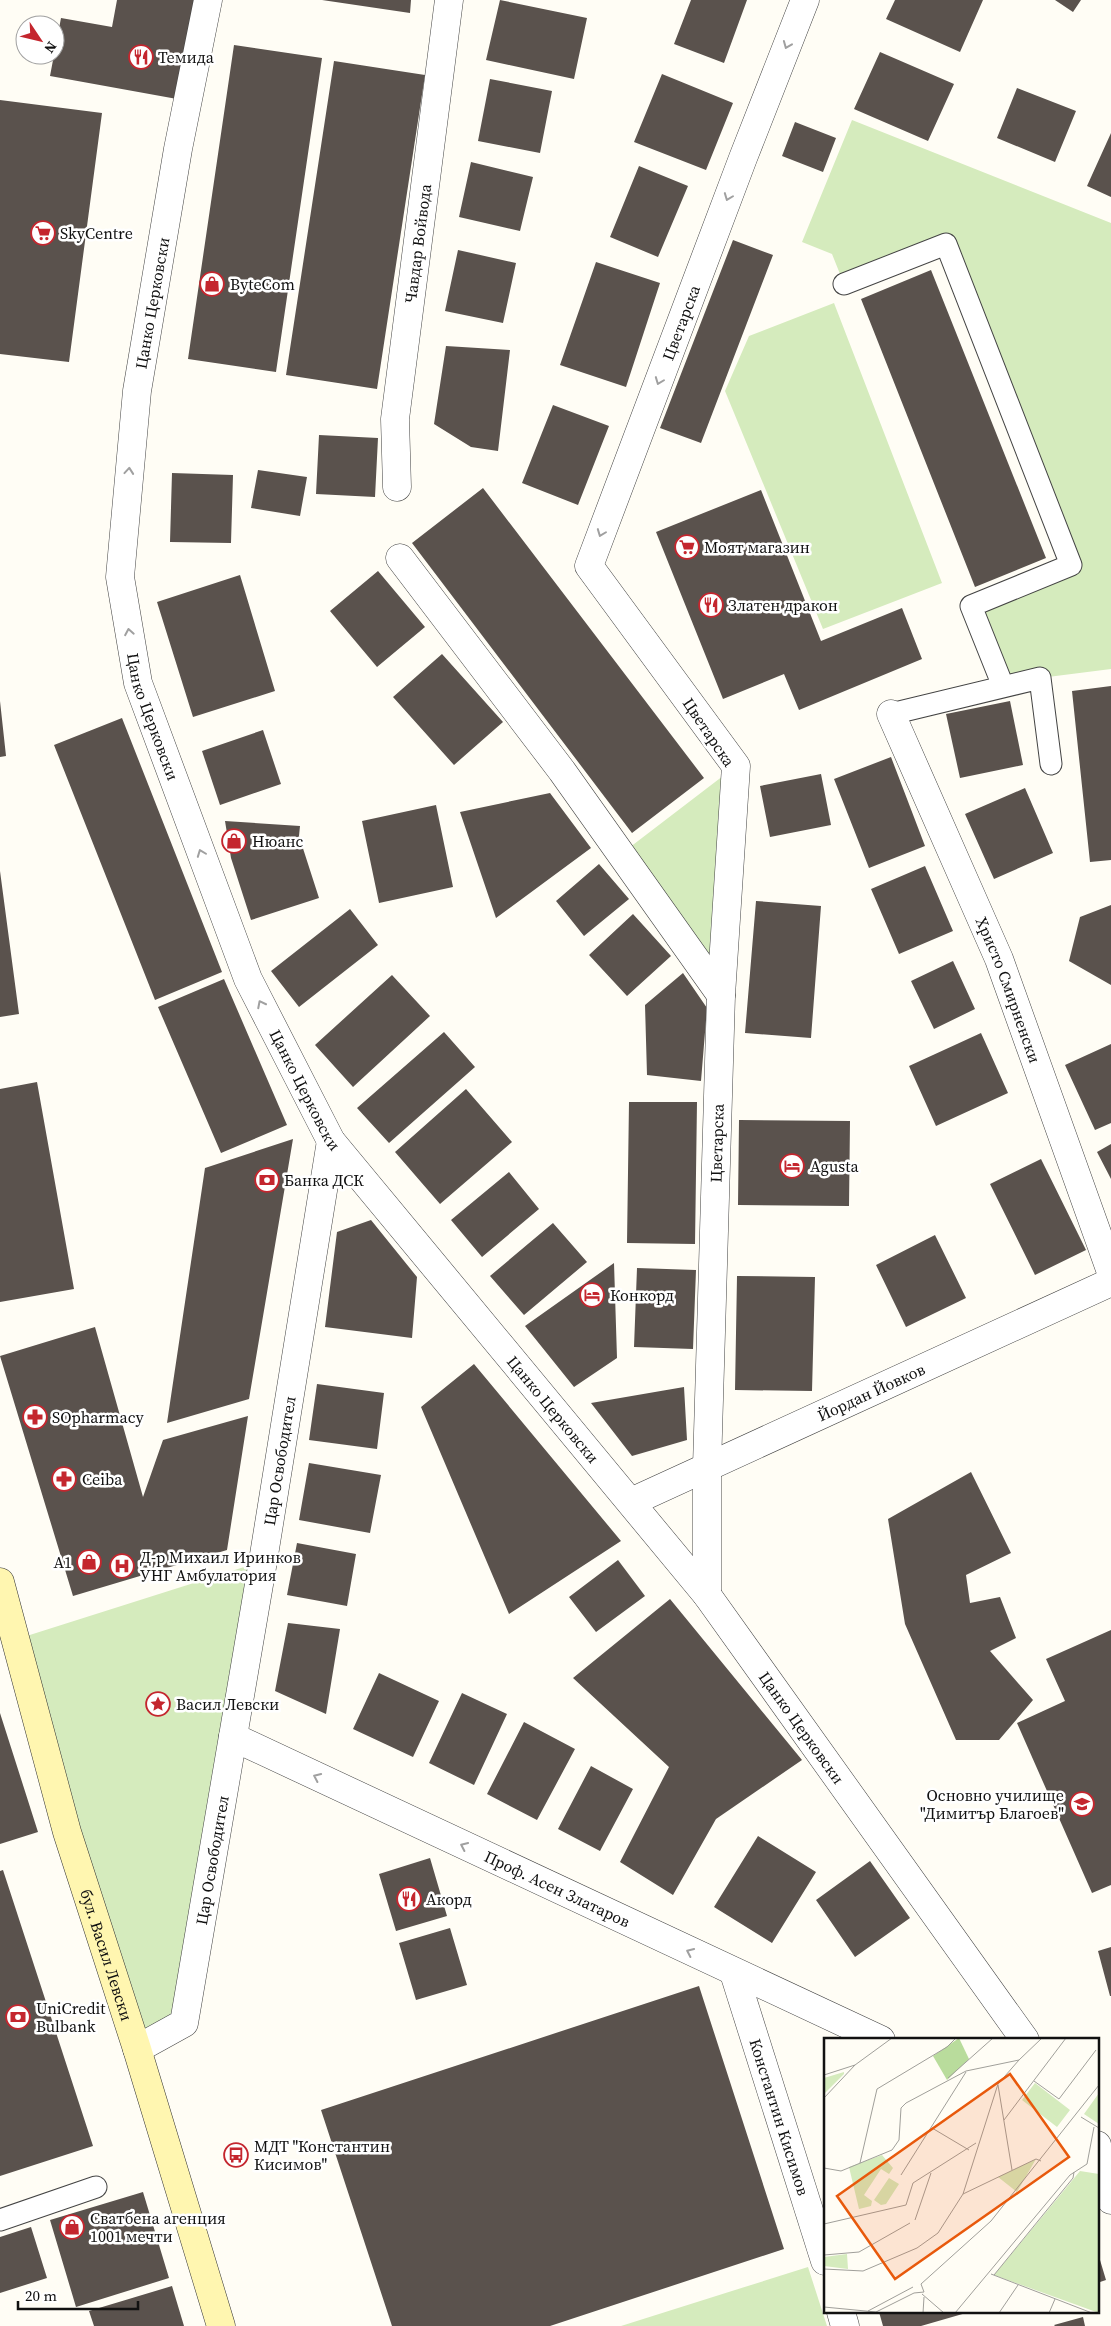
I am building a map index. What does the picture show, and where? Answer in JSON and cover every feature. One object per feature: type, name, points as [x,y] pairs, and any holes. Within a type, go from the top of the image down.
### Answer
[{"type":"main road","name":"бул. Васил Левски","points":[[0,1582],[67,1832],[137,2049],[221,2326]]},
{"type":"street","name":"Цанко Церковски","points":[[208,0],[178,149],[137,391],[120,577],[138,683],[248,978],[331,1141],[707,1594],[1024,2038]]},
{"type":"street","name":"Чавдар Войвода","points":[[397,487],[395,419],[449,0]]},
{"type":"street","name":"Цветарска","points":[[707,1594],[707,1468],[721,995],[736,766],[589,566],[743,158],[806,0]]},
{"type":"street","points":[[400,558],[562,771],[721,995]]},
{"type":"street","name":"Христо Смирненски","points":[[891,714],[999,959],[1111,1272]]},
{"type":"street","name":"Цар Освободител","points":[[137,2049],[184,2023],[267,1542],[331,1141]]},
{"type":"street","name":"Йордан Йовков","points":[[631,1502],[1111,1282]]},
{"type":"street","name":"Проф. Асен Златаров","points":[[232,1738],[877,2038]]},
{"type":"street","name":"Константин Кисимов","points":[[734,1973],[824,2258]]},
{"type":"street","points":[[1098,2145],[1111,2200]]},
{"type":"street","points":[[842,2314],[846,2326]]},
{"type":"lane","points":[[844,284],[946,244],[1071,565],[971,606],[1003,686]]},
{"type":"lane","points":[[891,714],[1040,678],[1051,764]]},
{"type":"lane","points":[[0,2220],[96,2187]]},
{"type":"green space","points":[[852,120],[1111,223],[1111,669],[1040,678],[1003,686],[971,606],[1070,565],[946,244],[844,284],[832,254],[802,242]]},
{"type":"green space","points":[[834,303],[942,583],[823,629],[725,391],[749,336]]},
{"type":"green space","points":[[736,766],[721,995],[621,854]]},
{"type":"green space","points":[[263,1561],[184,2023],[137,2049],[14,1640]]},
{"type":"green space","points":[[808,2267],[827,2326],[621,2326]]},
{"type":"building","points":[[117,0],[195,0],[177,99],[50,76],[52,65],[65,65],[65,19],[112,27]]},
{"type":"building","points":[[322,0],[411,0],[410,13]]},
{"type":"building","points":[[500,0],[587,18],[574,79],[486,60]]},
{"type":"building","points":[[691,0],[747,0],[724,63],[674,44]]},
{"type":"building","points":[[895,0],[983,0],[960,52],[886,19]]},
{"type":"building","points":[[1055,0],[1081,0],[1073,12]]},
{"type":"building","points":[[234,45],[322,58],[276,372],[188,359]]},
{"type":"building","points":[[880,52],[954,84],[928,141],[854,109]]},
{"type":"building","points":[[334,61],[425,75],[377,389],[286,375]]},
{"type":"building","points":[[662,74],[733,103],[706,170],[634,142]]},
{"type":"building","points":[[490,79],[552,91],[540,153],[478,141]]},
{"type":"building","points":[[1017,88],[1076,111],[1055,162],[997,138]]},
{"type":"building","name":"SkyCentre","points":[[0,100],[102,113],[69,362],[0,354]]},
{"type":"building","points":[[795,122],[836,138],[823,172],[782,156]]},
{"type":"building","points":[[1111,133],[1111,197],[1087,186]]},
{"type":"building","points":[[471,162],[533,177],[520,231],[459,217]]},
{"type":"building","points":[[639,166],[688,186],[658,257],[610,237]]},
{"type":"building","points":[[733,240],[773,255],[701,443],[660,428]]},
{"type":"building","points":[[458,250],[516,263],[503,323],[445,311]]},
{"type":"building","points":[[596,262],[660,283],[626,387],[560,365]]},
{"type":"building","points":[[931,270],[1046,558],[975,587],[861,299]]},
{"type":"building","points":[[446,346],[510,350],[498,451],[471,447],[434,424]]},
{"type":"building","points":[[553,405],[609,426],[578,505],[522,483]]},
{"type":"building","points":[[319,435],[378,438],[375,497],[316,494]]},
{"type":"building","points":[[258,470],[307,477],[300,516],[251,508]]},
{"type":"building","points":[[172,473],[233,475],[231,543],[170,542]]},
{"type":"building","points":[[483,488],[704,778],[632,833],[412,543]]},
{"type":"building","points":[[761,490],[821,641],[902,608],[922,659],[799,710],[784,674],[723,699],[656,532]]},
{"type":"building","points":[[378,571],[425,627],[377,667],[330,611]]},
{"type":"building","points":[[240,575],[275,691],[193,717],[157,602]]},
{"type":"building","points":[[442,654],[503,722],[454,765],[393,697]]},
{"type":"building","points":[[1111,686],[1111,860],[1090,862],[1072,691]]},
{"type":"building","points":[[0,701],[6,756],[0,757]]},
{"type":"building","points":[[1010,701],[1023,765],[960,778],[946,714]]},
{"type":"building","points":[[122,718],[222,972],[155,1000],[54,745]]},
{"type":"building","points":[[263,730],[281,784],[220,805],[202,751]]},
{"type":"building","points":[[891,757],[925,846],[869,868],[834,779]]},
{"type":"building","points":[[821,774],[831,825],[770,837],[760,786]]},
{"type":"building","points":[[1025,788],[1053,853],[994,879],[965,814]]},
{"type":"building","points":[[550,793],[591,848],[496,918],[460,812]]},
{"type":"building","points":[[436,805],[453,887],[379,903],[362,821]]},
{"type":"building","points":[[225,821],[300,826],[299,836],[319,898],[251,920],[231,858]]},
{"type":"building","points":[[599,864],[629,899],[584,936],[556,901]]},
{"type":"building","points":[[925,866],[953,931],[899,954],[871,889]]},
{"type":"building","points":[[0,871],[19,1014],[0,1017]]},
{"type":"building","points":[[756,901],[821,906],[811,1038],[745,1033]]},
{"type":"building","points":[[1111,905],[1111,985],[1069,961],[1080,917]]},
{"type":"building","points":[[350,909],[378,945],[299,1007],[271,971]]},
{"type":"building","points":[[633,914],[671,956],[627,996],[589,955]]},
{"type":"building","points":[[953,961],[975,1009],[934,1029],[911,981]]},
{"type":"building","points":[[683,973],[707,1008],[701,1081],[647,1075],[645,1005]]},
{"type":"building","points":[[392,975],[430,1016],[353,1087],[315,1045]]},
{"type":"building","points":[[224,979],[287,1125],[221,1153],[158,1007]]},
{"type":"building","points":[[444,1032],[475,1067],[389,1143],[357,1108]]},
{"type":"building","points":[[981,1033],[1008,1093],[936,1126],[909,1066]]},
{"type":"building","points":[[1111,1044],[1111,1123],[1095,1130],[1065,1065]]},
{"type":"building","points":[[37,1082],[74,1289],[0,1302],[0,1089]]},
{"type":"building","points":[[466,1089],[512,1142],[440,1204],[395,1152]]},
{"type":"building","points":[[629,1102],[697,1102],[695,1244],[627,1243]]},
{"type":"building","points":[[739,1120],[850,1121],[849,1206],[738,1205]]},
{"type":"building","points":[[293,1139],[249,1399],[167,1423],[205,1168]]},
{"type":"building","points":[[1111,1144],[1111,1179],[1097,1152]]},
{"type":"building","points":[[1041,1159],[1086,1250],[1035,1275],[990,1184]]},
{"type":"building","points":[[509,1172],[539,1209],[482,1257],[451,1220]]},
{"type":"building","points":[[371,1220],[417,1277],[412,1338],[325,1327],[337,1232]]},
{"type":"building","points":[[553,1223],[587,1262],[524,1315],[490,1276]]},
{"type":"building","points":[[935,1235],[966,1298],[906,1327],[876,1265]]},
{"type":"building","name":"Конкорд","points":[[614,1263],[617,1358],[574,1387],[525,1326]]},
{"type":"building","points":[[637,1268],[696,1270],[693,1349],[634,1347]]},
{"type":"building","points":[[737,1276],[815,1277],[812,1391],[735,1390]]},
{"type":"building","points":[[95,1327],[143,1497],[163,1440],[248,1416],[227,1550],[73,1596],[0,1356]]},
{"type":"building","points":[[474,1364],[621,1541],[509,1614],[421,1407]]},
{"type":"building","points":[[317,1384],[384,1393],[377,1449],[309,1440]]},
{"type":"building","points":[[684,1387],[687,1440],[632,1456],[591,1403]]},
{"type":"building","points":[[309,1463],[381,1475],[370,1533],[299,1520]]},
{"type":"building","points":[[971,1472],[1011,1553],[966,1575],[970,1603],[1000,1597],[1016,1638],[990,1651],[1033,1700],[999,1740],[956,1740],[905,1624],[888,1519]]},
{"type":"building","points":[[297,1543],[356,1554],[347,1606],[287,1595]]},
{"type":"building","points":[[618,1560],[645,1596],[596,1632],[569,1597]]},
{"type":"building","points":[[670,1599],[802,1760],[716,1819],[673,1895],[620,1862],[669,1767],[573,1678]]},
{"type":"building","points":[[288,1623],[340,1629],[326,1714],[275,1691]]},
{"type":"building","name":"Основно училище \"Димитър Благоев\"","points":[[1111,1630],[1111,1885],[1092,1893],[1017,1723],[1065,1701],[1046,1659]]},
{"type":"building","points":[[379,1673],[439,1701],[413,1757],[353,1729]]},
{"type":"building","points":[[462,1693],[507,1714],[474,1785],[429,1763]]},
{"type":"building","points":[[0,1713],[38,1832],[0,1844]]},
{"type":"building","points":[[524,1722],[575,1749],[537,1820],[487,1794]]},
{"type":"building","points":[[591,1766],[633,1789],[600,1851],[558,1829]]},
{"type":"building","points":[[758,1836],[816,1872],[772,1943],[714,1907]]},
{"type":"building","points":[[430,1858],[447,1916],[396,1931],[379,1874]]},
{"type":"building","points":[[870,1861],[910,1918],[855,1957],[816,1900]]},
{"type":"building","points":[[3,1870],[93,2146],[0,2176],[0,1871]]},
{"type":"building","points":[[450,1928],[467,1985],[416,2000],[399,1943]]},
{"type":"building","points":[[1111,1947],[1111,1996],[1110,1996],[1098,1951]]},
{"type":"building","points":[[699,1986],[784,2249],[550,2326],[392,2326],[321,2110]]},
{"type":"building","points":[[143,2192],[169,2278],[76,2307],[50,2220]]},
{"type":"building","points":[[31,2227],[47,2278],[0,2293],[0,2237]]},
{"type":"building","points":[[1098,2253],[1106,2280],[1098,2283]]},
{"type":"building","points":[[172,2286],[184,2326],[94,2326],[89,2311]]},
{"type":"building","points":[[880,2314],[963,2314],[921,2326],[883,2326]]},
{"type":"building","points":[[1083,2317],[1085,2326],[1054,2325]]},
{"type":"place","name":"Темида","points":[[141,57]]},
{"type":"place","name":"SkyCentre","points":[[43,233]]},
{"type":"place","name":"ByteCom","points":[[212,284]]},
{"type":"place","name":"Моят магазин","points":[[687,547]]},
{"type":"place","name":"Златен дракон","points":[[711,605]]},
{"type":"place","name":"Нюанс","points":[[234,841]]},
{"type":"place","name":"Agusta","points":[[792,1166]]},
{"type":"place","name":"Банка ДСК","points":[[267,1180]]},
{"type":"place","name":"Конкорд","points":[[592,1295]]},
{"type":"place","name":"SOpharmacy","points":[[35,1417]]},
{"type":"place","name":"Ceiba","points":[[64,1479]]},
{"type":"place","name":"A1","points":[[89,1562]]},
{"type":"place","name":"Д-р Михаил Иринков УНГ Амбулатория","points":[[122,1566]]},
{"type":"place","name":"Васил Левски","points":[[158,1704]]},
{"type":"place","name":"Основно училище \"Димитър Благоев\"","points":[[1082,1804]]},
{"type":"place","name":"Акорд","points":[[409,1899]]},
{"type":"place","name":"UniCredit Bulbank","points":[[18,2017]]},
{"type":"place","name":"МДТ \"Константин Кисимов\"","points":[[236,2155]]},
{"type":"place","name":"Сватбена агенция 1001 мечти","points":[[72,2227]]}]
